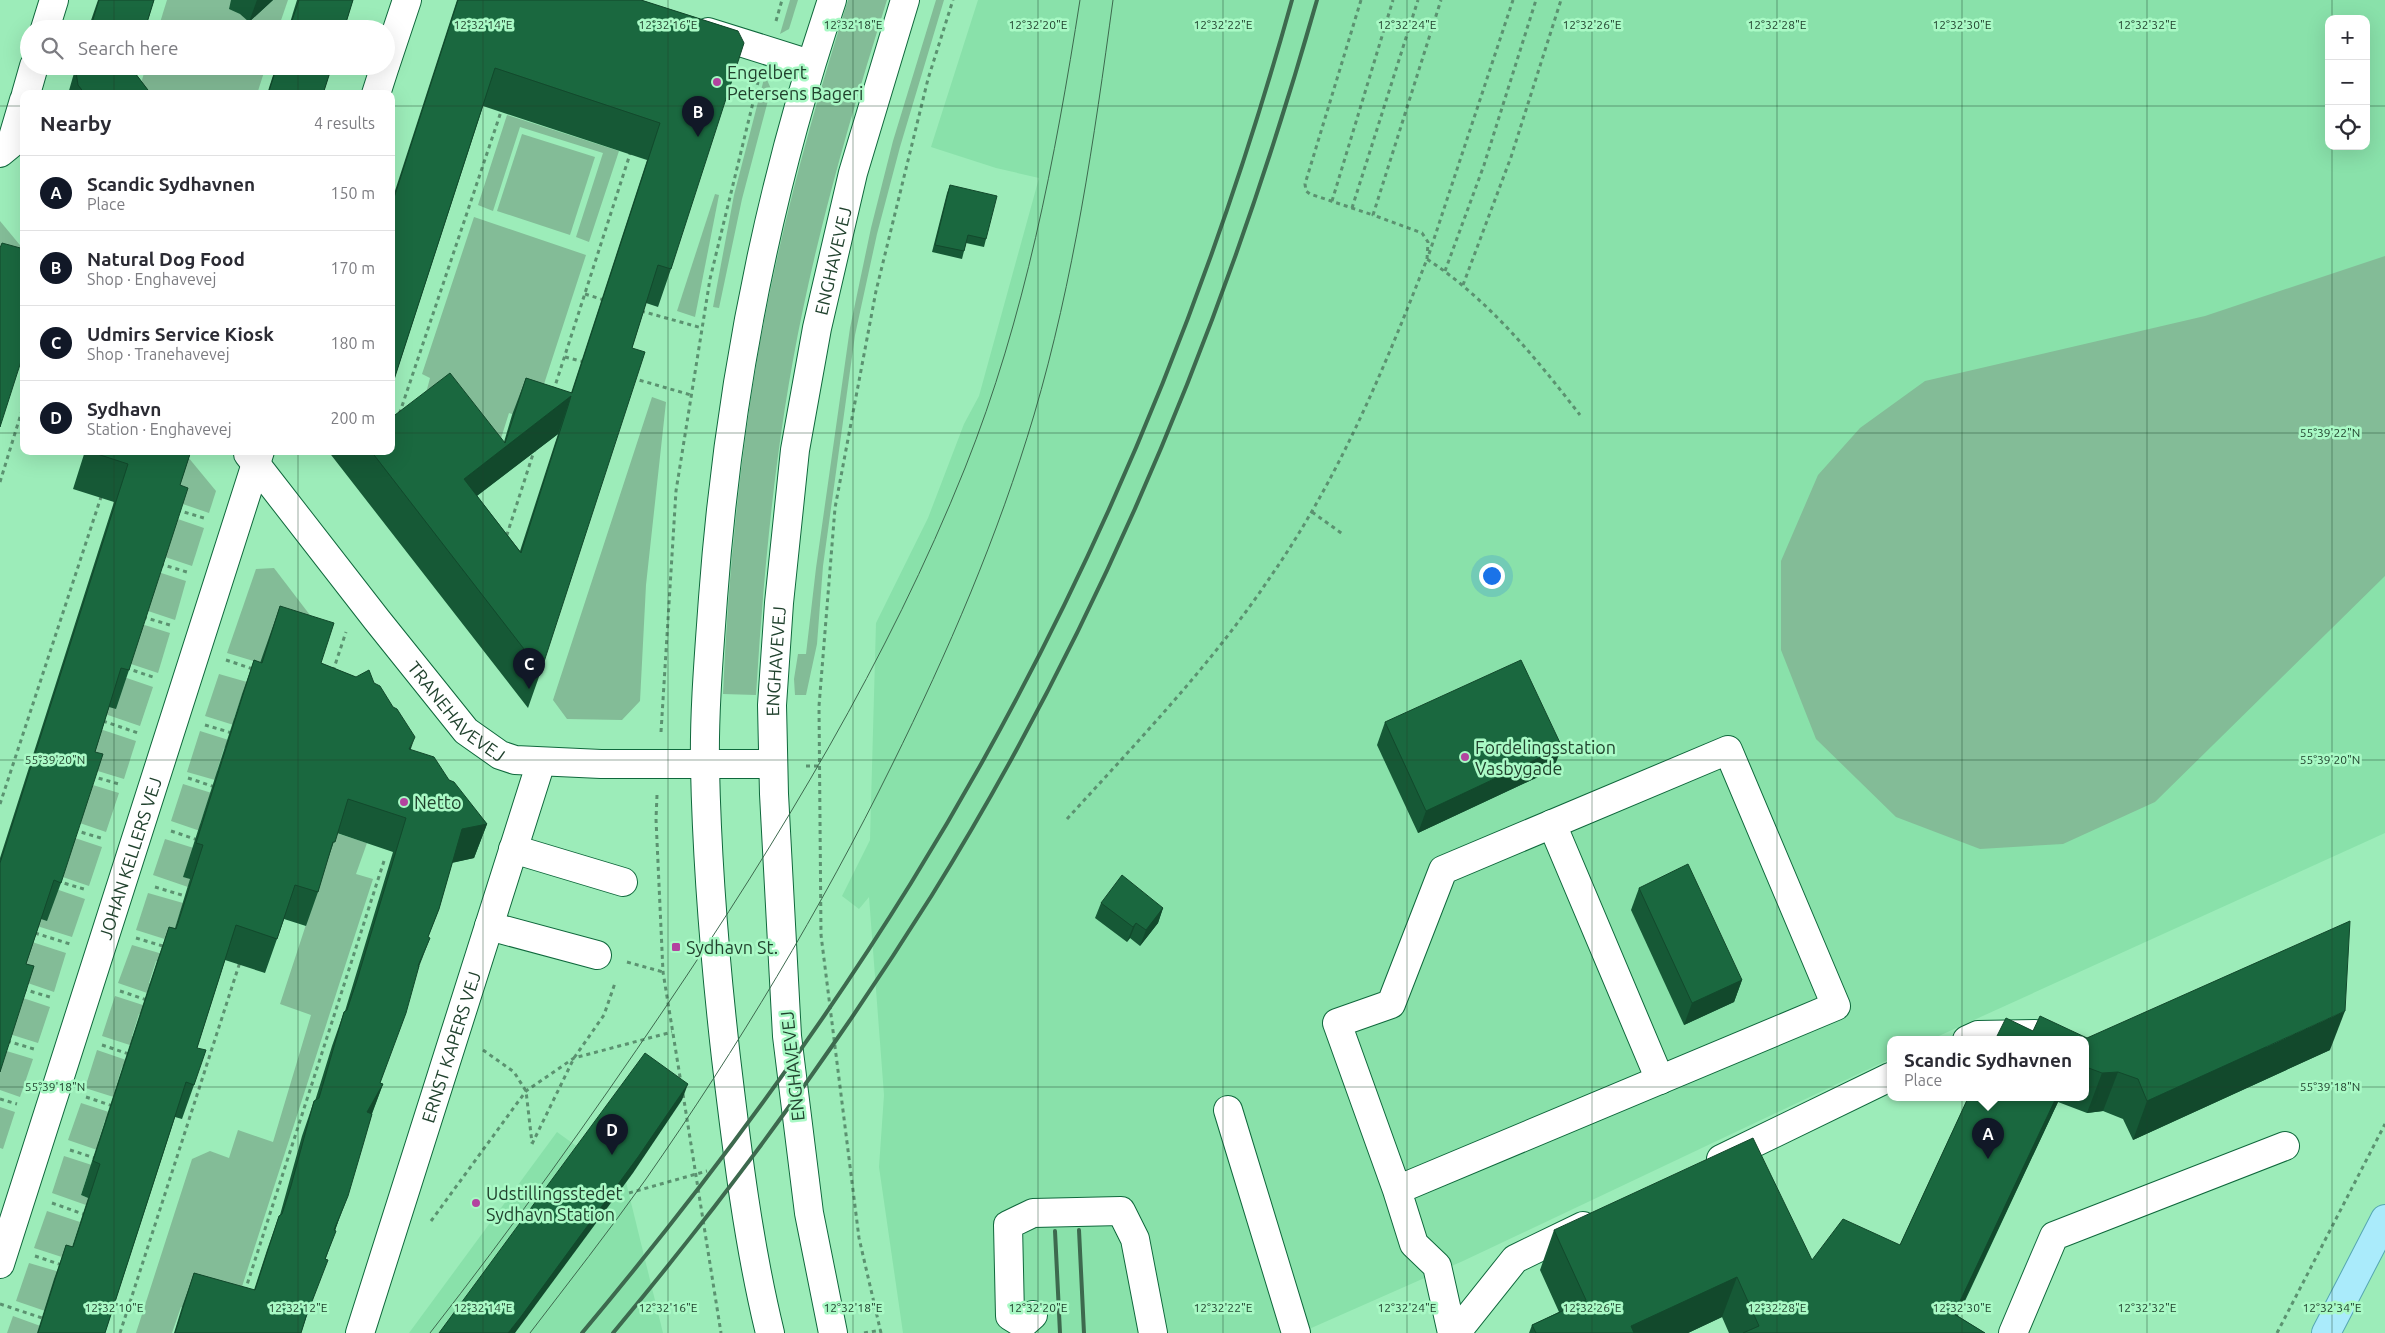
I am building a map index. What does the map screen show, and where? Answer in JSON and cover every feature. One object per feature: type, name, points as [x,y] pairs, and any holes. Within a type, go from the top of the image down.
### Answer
[{"type":"main road","points":[[2326,1333],[2385,1219]]},
{"type":"street","points":[[48,20],[54,0]]},
{"type":"street","points":[[395,37],[407,0]]},
{"type":"street","points":[[770,1333],[759,1289],[739,1162],[710,898],[705,764],[708,670],[718,536],[738,382],[768,224],[810,64],[832,0]]},
{"type":"street","name":"ENGHAVEVEJ","points":[[834,1333],[809,1213],[787,1036],[773,764],[772,705],[779,603],[795,450],[817,328],[853,173],[905,0]]},
{"type":"street","points":[[683,24],[810,64]]},
{"type":"street","points":[[27,90],[31,75]]},
{"type":"street","points":[[377,90],[383,75]]},
{"type":"street","points":[[9,147],[20,113]]},
{"type":"street","name":"TRANEHAVEVEJ","points":[[254,456],[358,595],[466,731],[500,755],[515,760],[601,764],[773,764]]},
{"type":"street","name":"JOHAN KELLERS VEJ","points":[[0,1264],[254,456]]},
{"type":"street","points":[[1397,1190],[1836,1006],[1728,750],[1443,870],[1391,1004],[1336,1023],[1397,1190],[1414,1244],[1437,1266],[1452,1333]]},
{"type":"street","name":"ERNST KAPERS VEJ","points":[[360,1333],[541,762]]},
{"type":"street","points":[[1552,824],[1660,1080]]},
{"type":"street","points":[[514,849],[623,882]]},
{"type":"street","points":[[489,926],[597,954]]},
{"type":"street","points":[[1976,1036],[2064,1033]]},
{"type":"street","points":[[1703,1168],[1887,1078]]},
{"type":"street","points":[[1228,1110],[1296,1333]]},
{"type":"street","points":[[2013,1333],[2054,1236],[2285,1146]]},
{"type":"street","points":[[1034,1315],[1023,1324],[1010,1316],[1008,1225],[1034,1213],[1121,1210],[1135,1239],[1153,1333]]},
{"type":"street","points":[[1456,1333],[1515,1259],[1604,1216]]},
{"type":"path","points":[[864,1333],[881,1332],[859,1238],[820,934],[819,706],[834,508],[876,291],[928,79],[953,0]]},
{"type":"path","points":[[1361,0],[1305,184],[1306,191],[1422,233],[1428,242],[1427,259]]},
{"type":"path","points":[[1332,201],[1393,0]]},
{"type":"path","points":[[1352,208],[1418,0]]},
{"type":"path","points":[[1374,215],[1441,0]]},
{"type":"path","points":[[1067,819],[1209,660],[1272,576],[1312,512],[1367,407],[1427,259],[1513,0]]},
{"type":"path","points":[[1445,271],[1484,165],[1536,0]]},
{"type":"path","points":[[1463,285],[1507,166],[1561,0]]},
{"type":"path","points":[[512,80],[641,120],[565,357],[502,550],[398,418],[512,80]]},
{"type":"path","points":[[1427,259],[1463,285],[1492,310],[1580,415]]},
{"type":"path","points":[[585,294],[613,302]]},
{"type":"path","points":[[632,308],[702,328]]},
{"type":"path","points":[[565,357],[594,366]]},
{"type":"path","points":[[631,377],[692,396]]},
{"type":"path","points":[[0,482],[20,417]]},
{"type":"path","points":[[0,804],[104,488]]},
{"type":"path","points":[[1312,512],[1344,535]]},
{"type":"path","points":[[330,680],[358,595]]},
{"type":"path","points":[[244,1292],[384,861]]},
{"type":"path","points":[[120,1333],[242,955]]},
{"type":"path","points":[[456,1032],[514,1072],[526,1091],[532,1144],[574,1058],[604,1015],[616,979]]},
{"type":"path","points":[[428,1226],[526,1091],[574,1058],[672,1032]]},
{"type":"path","points":[[2277,1333],[2385,1124]]},
{"type":"path","points":[[628,1193],[739,1162]]},
{"type":"path","points":[[0,1304],[49,1320]]},
{"type":"shaded area","points":[[167,0],[288,0],[281,20],[161,20]]},
{"type":"shaded area","points":[[790,0],[798,0],[789,29],[780,34]]},
{"type":"shaded area","points":[[848,0],[887,0],[831,192],[803,309],[785,405],[772,502],[756,695],[723,694],[735,521],[759,348],[767,304],[798,172]]},
{"type":"shaded area","points":[[936,0],[944,0],[900,147],[877,234],[855,335],[823,566],[817,644],[806,695],[795,695],[794,679],[798,654],[806,654],[816,568],[850,328],[871,228],[893,141]]},
{"type":"shaded area","points":[[978,0],[2385,0],[2385,833],[1939,1036],[1887,1036],[1887,1060],[1463,1261],[1300,1333],[903,1333],[879,1167],[884,1095],[869,897],[859,909],[842,896],[870,840],[876,623],[928,518],[964,424],[979,396],[1039,178],[996,168],[931,147]]},
{"type":"shaded area","points":[[143,75],[263,75],[258,90],[139,90]]},
{"type":"shaded area","points":[[765,75],[771,89],[742,199],[719,308],[713,307],[734,195]]},
{"type":"shaded area","points":[[507,115],[619,151],[589,242],[576,237],[603,153],[520,127],[493,211],[478,205]]},
{"type":"shaded area","points":[[522,134],[595,157],[570,235],[497,211]]},
{"type":"shaded area","points":[[715,194],[719,195],[695,317],[677,311]]},
{"type":"shaded area","points":[[474,217],[586,255],[532,421],[509,413],[490,473],[425,397],[430,378],[422,374]]},
{"type":"shaded area","points":[[0,221],[20,245],[20,256],[0,284]]},
{"type":"shaded area","points":[[2385,256],[2385,576],[2155,802],[2063,844],[1980,849],[1896,817],[1816,739],[1781,650],[1781,561],[1818,475],[1860,428],[1925,381],[2205,316]]},
{"type":"shaded area","points":[[652,397],[666,402],[646,585],[640,701],[622,720],[567,719],[553,700]]},
{"type":"shaded area","points":[[182,455],[186,455],[216,491],[209,513],[174,501]]},
{"type":"shaded area","points":[[169,516],[204,528],[192,566],[156,554]]},
{"type":"shaded area","points":[[274,568],[329,640],[321,657],[260,663],[227,653],[256,569]]},
{"type":"shaded area","points":[[152,570],[186,581],[175,620],[139,608]]},
{"type":"shaded area","points":[[135,622],[170,633],[158,673],[122,661]]},
{"type":"shaded area","points":[[219,674],[254,684],[242,695],[234,718],[240,727],[205,716]]},
{"type":"shaded area","points":[[118,675],[153,687],[140,726],[105,714],[108,706],[115,708]]},
{"type":"shaded area","points":[[100,729],[136,741],[124,779],[88,768]]},
{"type":"shaded area","points":[[200,731],[235,742],[224,748],[217,771],[222,782],[187,772]]},
{"type":"shaded area","points":[[83,782],[119,793],[106,832],[71,820]]},
{"type":"shaded area","points":[[183,784],[218,795],[208,801],[200,824],[206,833],[171,821]]},
{"type":"shaded area","points":[[336,833],[367,843],[356,874],[373,879],[230,1324],[181,1307],[172,1333],[136,1333],[192,1159],[210,1151],[229,1158],[238,1130],[273,1142],[311,1015],[280,1004]]},
{"type":"shaded area","points":[[66,835],[102,847],[89,886],[54,874]]},
{"type":"shaded area","points":[[165,839],[200,850],[184,877],[191,879],[188,887],[153,875]]},
{"type":"shaded area","points":[[50,887],[85,899],[72,937],[37,926]]},
{"type":"shaded area","points":[[148,893],[183,903],[171,941],[136,930]]},
{"type":"shaded area","points":[[32,942],[66,953],[54,992],[19,980]]},
{"type":"shaded area","points":[[132,945],[166,955],[164,963],[156,961],[149,983],[156,986],[153,995],[118,983]]},
{"type":"shaded area","points":[[14,995],[50,1007],[38,1043],[3,1032]]},
{"type":"shaded area","points":[[115,996],[149,1007],[146,1015],[139,1014],[132,1036],[139,1039],[136,1047],[102,1036]]},
{"type":"shaded area","points":[[0,1049],[33,1059],[20,1097],[0,1090]]},
{"type":"shaded area","points":[[97,1050],[132,1062],[122,1067],[115,1090],[120,1099],[85,1088]]},
{"type":"shaded area","points":[[81,1103],[115,1114],[105,1120],[98,1142],[103,1152],[68,1140]]},
{"type":"shaded area","points":[[0,1107],[15,1112],[3,1149],[0,1148]]},
{"type":"shaded area","points":[[557,1132],[626,1182],[663,1333],[409,1333]]},
{"type":"shaded area","points":[[64,1156],[98,1167],[88,1173],[81,1195],[88,1198],[86,1205],[52,1193]]},
{"type":"shaded area","points":[[47,1211],[80,1222],[68,1259],[34,1248]]},
{"type":"shaded area","points":[[29,1263],[63,1273],[51,1313],[16,1301]]},
{"type":"shaded area","points":[[13,1316],[46,1328],[37,1333],[7,1333]]},
{"type":"building","points":[[99,0],[154,0],[148,20],[93,20]]},
{"type":"building","points":[[299,0],[353,0],[347,20],[292,20]]},
{"type":"building","points":[[458,0],[641,0],[738,31],[744,43],[671,269],[658,265],[632,348],[645,352],[541,671],[374,455],[395,455],[395,415],[450,373],[505,443],[526,378],[572,393],[660,123],[495,68],[395,377],[395,195]],"holes":[[[571,396],[521,553],[464,479]]]},
{"type":"building","points":[[76,75],[137,75],[148,90],[82,90],[78,85]]},
{"type":"building","points":[[274,75],[329,75],[324,90],[269,90]]},
{"type":"building","points":[[950,185],[997,196],[986,239],[968,235],[964,251],[935,245]]},
{"type":"building","points":[[2,243],[20,248],[20,364],[0,427],[0,248]]},
{"type":"building","points":[[100,455],[190,455],[180,485],[188,488],[129,670],[121,668],[95,752],[103,754],[61,883],[54,880],[26,964],[34,966],[0,1072],[0,863],[128,464]]},
{"type":"building","points":[[280,606],[334,623],[321,663],[356,677],[369,670],[374,683],[380,686],[415,737],[409,749],[434,757],[449,780],[454,782],[487,824],[462,829],[439,909],[428,937],[430,938],[418,966],[406,1013],[380,1083],[383,1084],[367,1112],[372,1114],[348,1196],[334,1230],[336,1231],[325,1259],[328,1260],[301,1333],[175,1333],[194,1273],[255,1290],[279,1216],[282,1214],[314,1101],[319,1098],[344,1012],[347,1010],[357,980],[406,818],[348,799],[318,892],[295,885],[277,939],[236,925],[197,1048],[206,1050],[194,1085],[186,1082],[105,1333],[38,1333],[66,1245],[73,1247],[100,1164],[93,1161],[169,927],[176,929],[203,845],[196,843],[254,660],[262,663]]},
{"type":"building","name":"Fordelingsstation Vasbygade","points":[[1521,660],[1562,747],[1426,811],[1385,722]]},
{"type":"building","points":[[1688,864],[1742,980],[1692,1003],[1639,888]]},
{"type":"building","points":[[1122,875],[1163,908],[1146,930],[1136,923],[1133,927],[1101,903]]},
{"type":"building","points":[[2350,921],[2345,1011],[2147,1101],[2138,1079],[2118,1072],[2102,1073],[2089,1068],[2089,1037]]},
{"type":"building","points":[[2040,1016],[2083,1036],[1997,1036],[2006,1018],[2033,1031]]},
{"type":"building","points":[[645,1053],[688,1084],[638,1157],[520,1318],[508,1333],[439,1333]]},
{"type":"building","points":[[1967,1101],[2055,1101],[1954,1314],[1985,1333],[1743,1333],[1759,1326],[1737,1277],[1631,1326],[1634,1333],[1536,1333],[1532,1325],[1586,1300],[1554,1230],[1753,1138],[1812,1260],[1843,1219],[1900,1245]]},
{"type":"tram line","points":[[430,1333],[491,1254],[579,1132],[708,944],[750,879],[829,746],[867,678],[902,609],[935,539],[965,468],[1005,354],[1036,237],[1060,119],[1080,0]]},
{"type":"tram line","points":[[530,1333],[646,1179],[746,1028],[837,872],[865,819],[952,637],[988,549],[1020,460],[1048,364],[1072,261],[1090,157],[1113,0]]},
{"type":"railway","points":[[582,1333],[670,1225],[755,1114],[835,1000],[911,883],[972,779],[1030,673],[1083,565],[1133,455],[1178,343],[1220,230],[1258,115],[1292,0]]},
{"type":"railway","points":[[613,1333],[740,1174],[858,1008],[932,895],[994,790],[1052,682],[1106,573],[1156,461],[1201,348],[1243,233],[1282,117],[1317,0]]},
{"type":"railway","points":[[1079,1230],[1084,1333]]},
{"type":"railway","points":[[1055,1231],[1060,1333]]},
{"type":"place","name":"Engelbert Petersens Bageri","points":[[717,82]]},
{"type":"place","name":"Natural Dog Food","points":[[698,137]]},
{"type":"place","name":"Udmirs Service Kiosk","points":[[529,689]]},
{"type":"place","name":"Fordelingsstation Vasbygade","points":[[1465,757]]},
{"type":"place","name":"Netto","points":[[404,802]]},
{"type":"place","name":"Sydhavn St.","points":[[676,947]]},
{"type":"place","name":"Sydhavn","points":[[612,1155]]},
{"type":"place","name":"Scandic Sydhavnen","points":[[1988,1159]]},
{"type":"place","name":"Udstillingsstedet Sydhavn Station","points":[[476,1203]]}]
